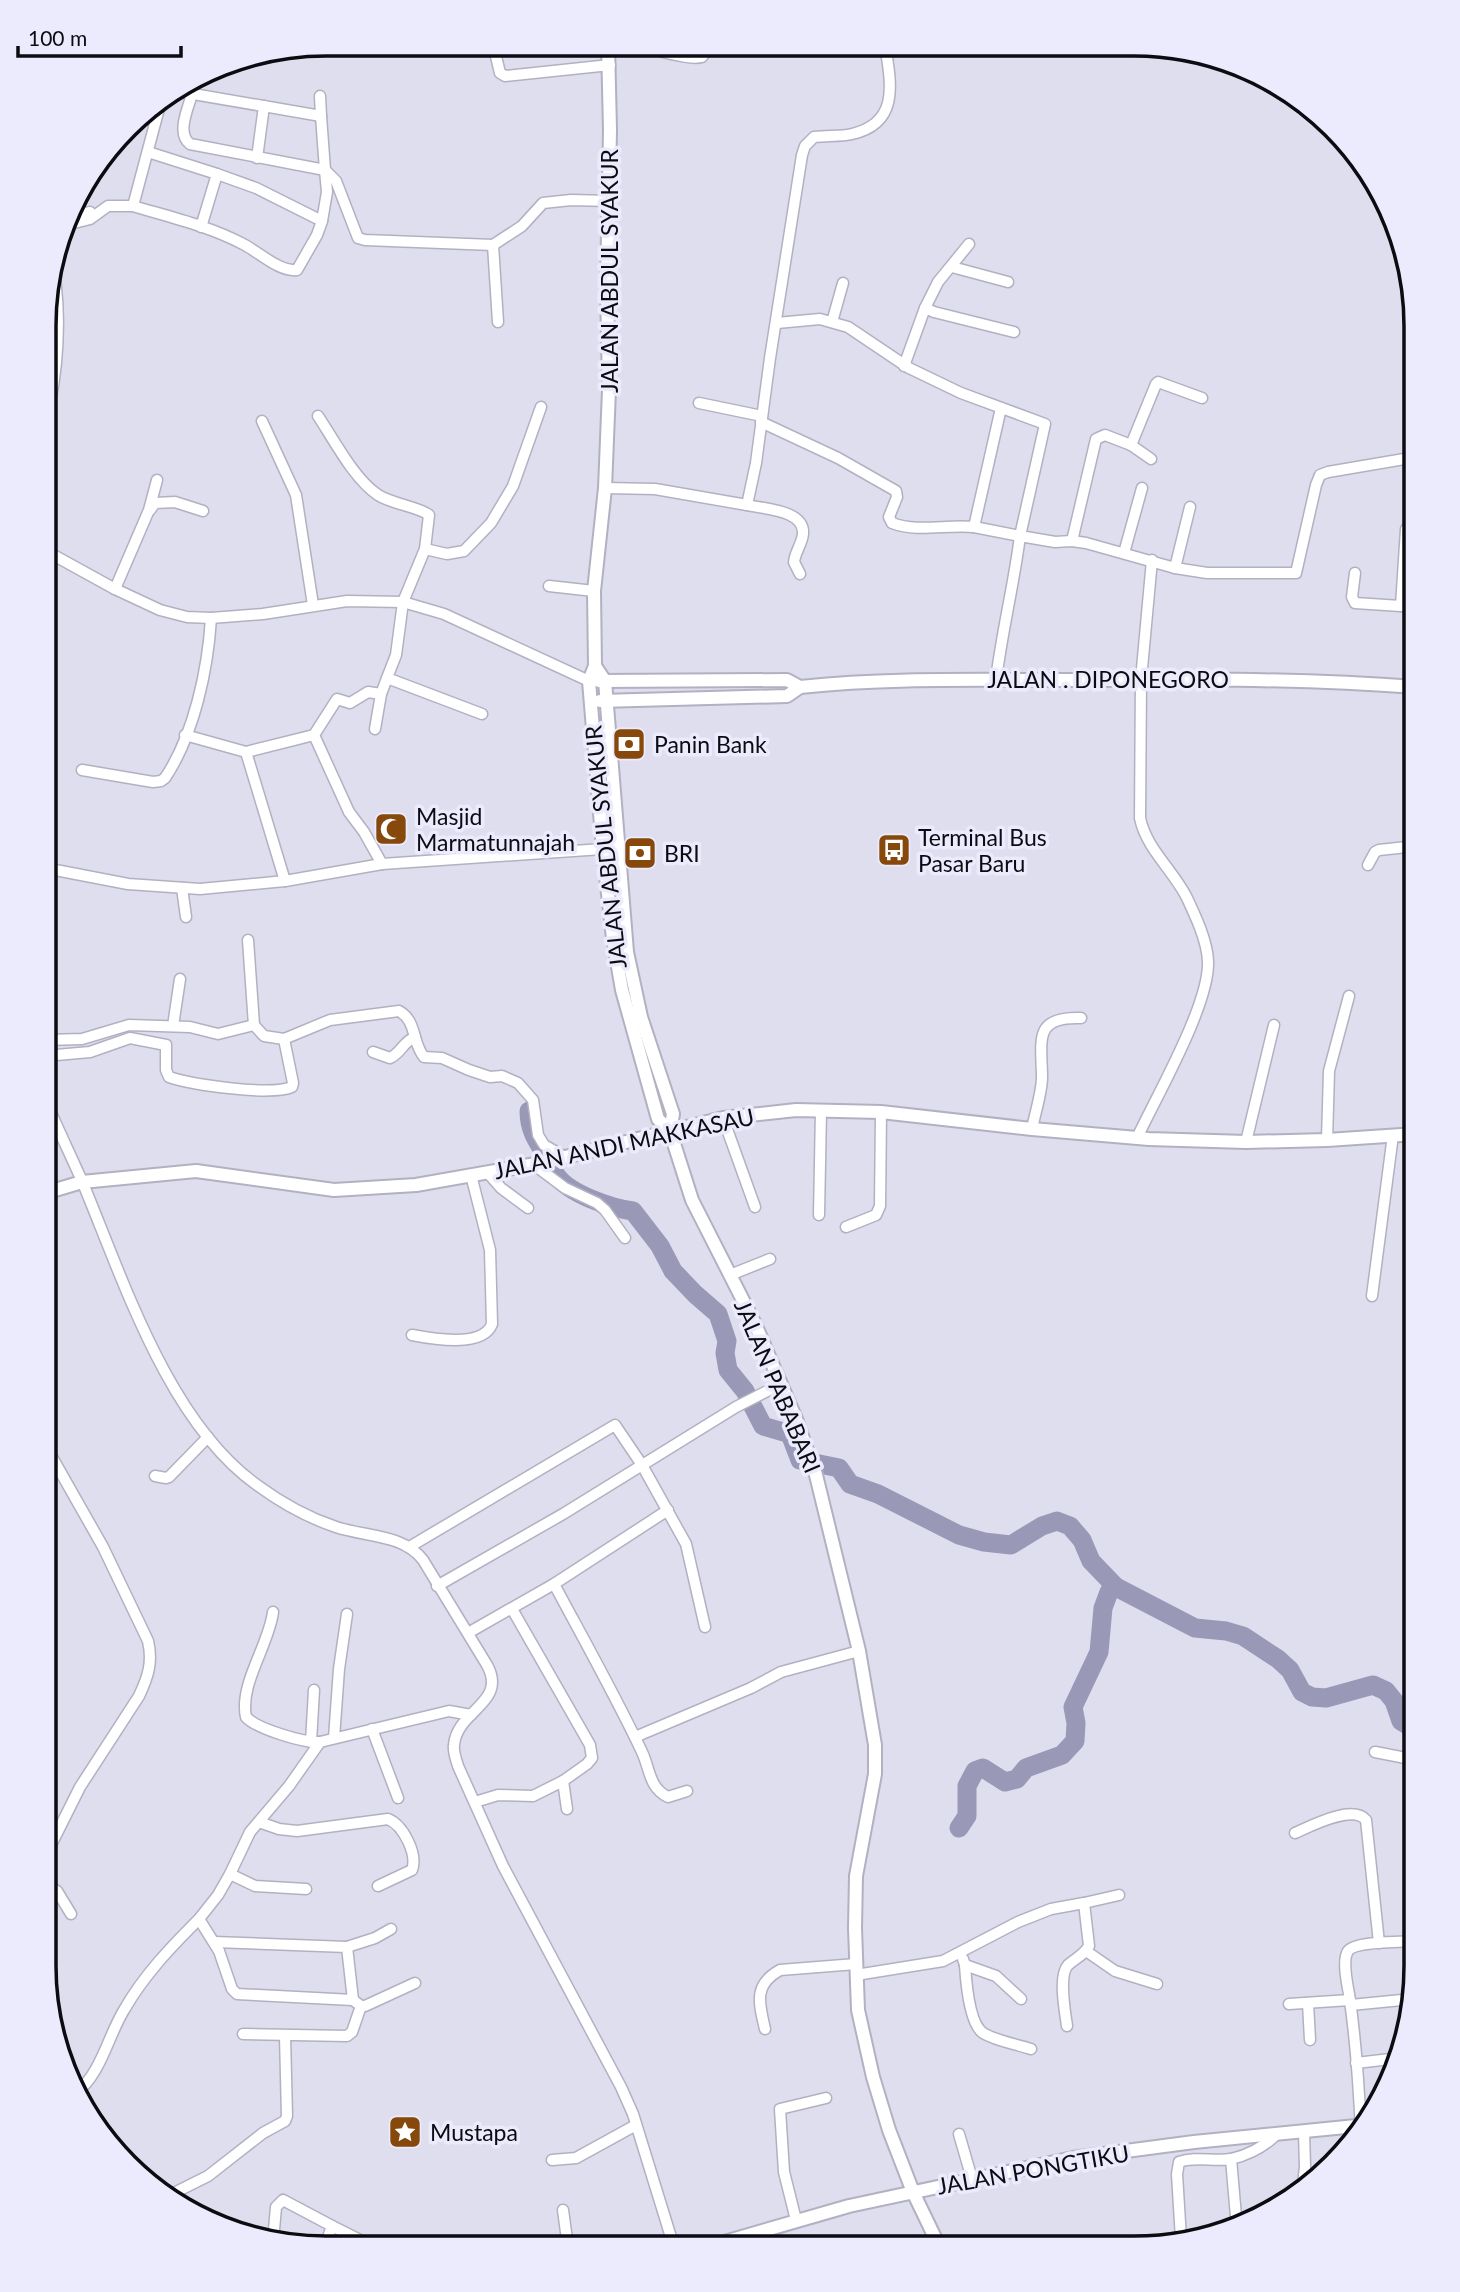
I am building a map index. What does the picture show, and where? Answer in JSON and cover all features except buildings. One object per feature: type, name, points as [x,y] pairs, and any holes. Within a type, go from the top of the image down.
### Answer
[{"type":"street","points":[[496,56],[500,73],[505,76],[610,65]]},
{"type":"street","name":"JALAN ABDUL SYAKUR","points":[[609,56],[609,390],[605,488],[594,592],[594,666],[589,681],[589,701],[613,938],[622,990],[659,1119],[670,1131]]},
{"type":"street","points":[[683,56],[694,59],[703,56]]},
{"type":"street","points":[[747,505],[805,146],[814,137],[850,134],[870,128],[880,121],[886,111],[889,97],[887,56]]},
{"type":"street","points":[[189,93],[321,116]]},
{"type":"street","points":[[192,94],[183,132],[186,140],[197,146],[325,170],[336,181],[359,239],[493,245],[522,226],[543,203],[610,201]]},
{"type":"street","points":[[77,222],[90,219],[108,206],[133,206],[201,227],[243,244],[286,269],[295,271],[302,265],[322,221],[327,192],[320,96]]},
{"type":"street","points":[[257,158],[264,106]]},
{"type":"street","points":[[133,206],[157,115]]},
{"type":"street","points":[[148,152],[257,188],[322,221]]},
{"type":"street","points":[[201,227],[217,174]]},
{"type":"street","points":[[80,215],[101,211]]},
{"type":"street","points":[[904,366],[925,308],[938,282],[969,244]]},
{"type":"street","points":[[493,245],[498,322]]},
{"type":"street","points":[[951,267],[1008,282]]},
{"type":"street","points":[[832,322],[843,283]]},
{"type":"street","points":[[925,308],[1014,332]]},
{"type":"street","points":[[777,323],[820,319],[848,327],[904,366],[961,393],[1042,422],[1045,426],[1020,536],[996,680]]},
{"type":"street","points":[[1131,445],[1158,382],[1202,398]]},
{"type":"street","points":[[699,403],[762,419],[896,491],[897,497],[889,517],[892,523],[918,530],[942,526],[974,527],[1055,542],[1072,541],[1124,553],[1151,565],[1207,573],[1296,573],[1320,475],[1404,459]]},
{"type":"street","points":[[425,549],[447,554],[464,551],[491,523],[513,486],[541,407]]},
{"type":"street","points":[[974,527],[1001,408]]},
{"type":"street","points":[[318,416],[350,464],[377,494],[429,515],[425,549],[403,602],[396,655],[381,694],[375,729]]},
{"type":"street","points":[[262,421],[296,495],[313,605]]},
{"type":"street","points":[[1072,541],[1094,441],[1105,435],[1131,445],[1151,459]]},
{"type":"street","points":[[116,590],[149,510],[157,480]]},
{"type":"street","points":[[605,488],[655,489],[791,515],[802,524],[803,533],[794,562],[800,574]]},
{"type":"street","points":[[1124,553],[1142,488]]},
{"type":"street","points":[[149,510],[156,503],[175,502],[203,511]]},
{"type":"street","points":[[1175,568],[1190,507]]},
{"type":"street","points":[[56,557],[116,590],[160,610],[187,617],[263,614],[347,601],[403,602],[444,614],[589,681],[787,680],[800,687],[788,696],[589,701]]},
{"type":"street","points":[[1401,606],[1404,560]]},
{"type":"street","points":[[1137,1138],[1194,1016],[1205,983],[1208,959],[1186,897],[1143,830],[1140,818],[1140,679],[1151,565]]},
{"type":"street","points":[[1355,573],[1352,597],[1355,603],[1404,606]]},
{"type":"street","points":[[549,586],[594,592]]},
{"type":"street","points":[[82,770],[161,782],[168,774],[198,701],[209,653],[211,618]]},
{"type":"street","points":[[594,666],[605,681]]},
{"type":"street","points":[[387,678],[482,714]]},
{"type":"street","name":"JALAN . DIPONEGORO","points":[[800,687],[996,680],[1140,679],[1297,680],[1404,686]]},
{"type":"street","name":"JALAN ABDUL SYAKUR","points":[[605,681],[627,952],[641,1017],[673,1114],[670,1131]]},
{"type":"street","points":[[186,735],[246,752],[314,735],[337,699],[350,703],[368,692],[381,694]]},
{"type":"street","points":[[314,735],[349,812],[382,864]]},
{"type":"street","points":[[246,752],[285,881]]},
{"type":"street","points":[[1368,865],[1379,850],[1404,847]]},
{"type":"street","points":[[56,870],[128,884],[200,890],[285,881],[382,864],[617,848]]},
{"type":"street","points":[[182,888],[186,918]]},
{"type":"street","points":[[248,940],[254,1025],[264,1036],[284,1039],[330,1020],[399,1011],[409,1018],[411,1039],[428,1059],[442,1058],[490,1077],[502,1076],[518,1083],[533,1100],[538,1135],[544,1145],[560,1158]]},
{"type":"street","points":[[180,979],[167,1033],[166,1070],[169,1077],[245,1091],[286,1090],[292,1087],[293,1083],[284,1039]]},
{"type":"street","points":[[1327,1140],[1329,1071],[1349,996]]},
{"type":"street","points":[[1032,1129],[1041,1085],[1043,1033],[1053,1020],[1062,1017],[1081,1018]]},
{"type":"street","points":[[56,1040],[82,1039],[129,1025],[167,1033]]},
{"type":"street","points":[[56,1055],[90,1052],[130,1038],[190,1027],[218,1034],[254,1025]]},
{"type":"street","points":[[1246,1142],[1274,1025]]},
{"type":"street","points":[[373,1052],[390,1058],[397,1055],[411,1039]]},
{"type":"street","points":[[819,1215],[821,1110]]},
{"type":"street","name":"JALAN ANDI MAKKASAU","points":[[56,1189],[82,1181],[196,1171],[334,1190],[416,1185],[560,1158],[723,1118],[821,1110],[881,1112],[1137,1138],[1246,1142],[1404,1135]]},
{"type":"street","points":[[846,1227],[876,1215],[880,1206],[881,1112]]},
{"type":"street","points":[[723,1118],[755,1207]]},
{"type":"street","points":[[56,1123],[119,1275],[159,1362],[208,1437],[239,1472],[259,1487],[307,1514],[353,1532],[411,1546],[423,1560],[491,1671],[493,1684],[487,1697],[471,1714],[456,1737],[454,1754],[462,1778],[503,1866],[621,2087],[636,2125],[671,2236]]},
{"type":"street","name":"JALAN PABABARI","points":[[670,1131],[692,1200],[781,1384],[816,1475],[859,1651],[871,1718],[875,1774],[856,1876],[858,2010],[873,2077],[889,2130],[913,2192],[934,2236]]},
{"type":"street","points":[[1372,1296],[1393,1135]]},
{"type":"street","points":[[537,1163],[565,1188],[597,1203],[625,1238]]},
{"type":"street","points":[[487,1172],[501,1188],[528,1208]]},
{"type":"street","points":[[412,1335],[434,1339],[469,1339],[482,1336],[489,1331],[492,1324],[491,1250],[471,1175]]},
{"type":"street","points":[[730,1275],[770,1259]]},
{"type":"street","points":[[437,1586],[781,1384]]},
{"type":"street","points":[[411,1546],[612,1425],[620,1428],[688,1550],[705,1627]]},
{"type":"street","points":[[155,1476],[169,1477],[208,1437]]},
{"type":"street","points":[[56,1465],[103,1547],[148,1641],[151,1653],[146,1681],[139,1696],[80,1787],[56,1835]]},
{"type":"street","points":[[468,1633],[554,1584],[668,1510]]},
{"type":"street","points":[[554,1584],[635,1737],[647,1763],[648,1773],[659,1792],[672,1797],[687,1791]]},
{"type":"street","points":[[475,1802],[498,1795],[533,1796],[563,1781],[591,1762],[592,1750],[512,1609]]},
{"type":"street","points":[[273,1612],[271,1626],[246,1694],[247,1717],[262,1727],[315,1742],[449,1711],[471,1714]]},
{"type":"street","points":[[334,1738],[346,1614]]},
{"type":"street","points":[[635,1737],[751,1688],[781,1672],[859,1651]]},
{"type":"street","points":[[83,2084],[97,2065],[122,2011],[138,1987],[218,1895],[245,1841],[289,1786],[315,1742],[314,1690]]},
{"type":"street","points":[[372,1729],[398,1798]]},
{"type":"street","points":[[1375,1752],[1404,1758]]},
{"type":"street","points":[[563,1781],[567,1809]]},
{"type":"street","points":[[1295,1833],[1328,1819],[1356,1813],[1364,1816],[1379,1944]]},
{"type":"street","points":[[260,1822],[279,1829],[297,1831],[388,1819],[397,1822],[415,1864],[412,1870],[378,1886]]},
{"type":"street","points":[[230,1874],[255,1886],[306,1889]]},
{"type":"street","points":[[56,1890],[71,1914]]},
{"type":"street","points":[[765,2029],[759,2002],[762,1986],[769,1976],[780,1970],[856,1969],[943,1961],[1018,1922],[1051,1909],[1119,1895]]},
{"type":"street","points":[[1067,2026],[1062,1979],[1068,1966],[1086,1951],[1088,1946],[1084,1903]]},
{"type":"street","points":[[199,1919],[215,1942],[232,1989],[237,1994],[371,2004],[415,1983]]},
{"type":"street","points":[[215,1942],[346,1947],[375,1938],[391,1929]]},
{"type":"street","points":[[1361,2113],[1346,1958],[1349,1949],[1359,1944],[1404,1942]]},
{"type":"street","points":[[243,2034],[348,2034],[357,2003],[346,1947]]},
{"type":"street","points":[[1086,1951],[1115,1971],[1157,1984]]},
{"type":"street","points":[[961,1952],[965,1965],[966,1987],[979,2029],[985,2035],[1031,2049]]},
{"type":"street","points":[[965,1965],[996,1976],[1021,1999]]},
{"type":"street","points":[[1289,2004],[1402,2000]]},
{"type":"street","points":[[1308,2003],[1310,2040]]},
{"type":"street","points":[[177,2192],[208,2176],[263,2133],[285,2121],[285,2036]]},
{"type":"street","points":[[1356,2063],[1387,2059]]},
{"type":"street","points":[[796,2220],[784,2172],[780,2109],[826,2098]]},
{"type":"street","points":[[551,2160],[576,2158],[636,2125]]},
{"type":"street","name":"JALAN PONGTIKU","points":[[743,2236],[796,2220],[913,2192],[1073,2158],[1276,2134],[1350,2129]]},
{"type":"street","points":[[1304,2132],[1304,2176]]},
{"type":"street","points":[[959,2134],[972,2179]]},
{"type":"street","points":[[1181,2232],[1177,2174],[1180,2162],[1191,2159],[1231,2159],[1267,2144],[1276,2134]]},
{"type":"street","points":[[1231,2159],[1236,2216]]},
{"type":"street","points":[[273,2231],[276,2207],[283,2200],[352,2236]]},
{"type":"street","points":[[563,2210],[567,2236]]},
{"type":"street","points":[[328,2236],[331,2226]]},
{"type":"waterway","points":[[529,1111],[534,1134],[562,1182],[591,1199],[633,1211],[660,1246],[673,1271],[718,1314],[727,1341],[725,1353],[728,1370],[745,1391],[763,1426],[790,1434],[800,1460],[839,1468],[850,1484],[878,1494],[959,1535],[984,1542],[1011,1545],[1042,1526],[1057,1521],[1070,1526],[1082,1540],[1091,1561],[1116,1587],[1195,1628],[1226,1631],[1243,1636],[1278,1659],[1290,1670],[1302,1692],[1312,1697],[1326,1698],[1373,1685],[1386,1691],[1404,1723]]},
{"type":"waterway","points":[[959,1828],[967,1816],[967,1786],[975,1771],[983,1768],[1005,1782],[1017,1779],[1026,1768],[1062,1755],[1075,1741],[1073,1707],[1099,1652],[1103,1608],[1109,1592],[1116,1587]]},
{"type":"place","name":"Panin Bank","points":[[629,744]]},
{"type":"place","name":"Masjid Marmatunnajah","points":[[391,829]]},
{"type":"place","name":"Terminal Bus Pasar Baru","points":[[894,850]]},
{"type":"place","name":"BRI","points":[[640,853]]},
{"type":"place","name":"Mustapa","points":[[405,2132]]}]
